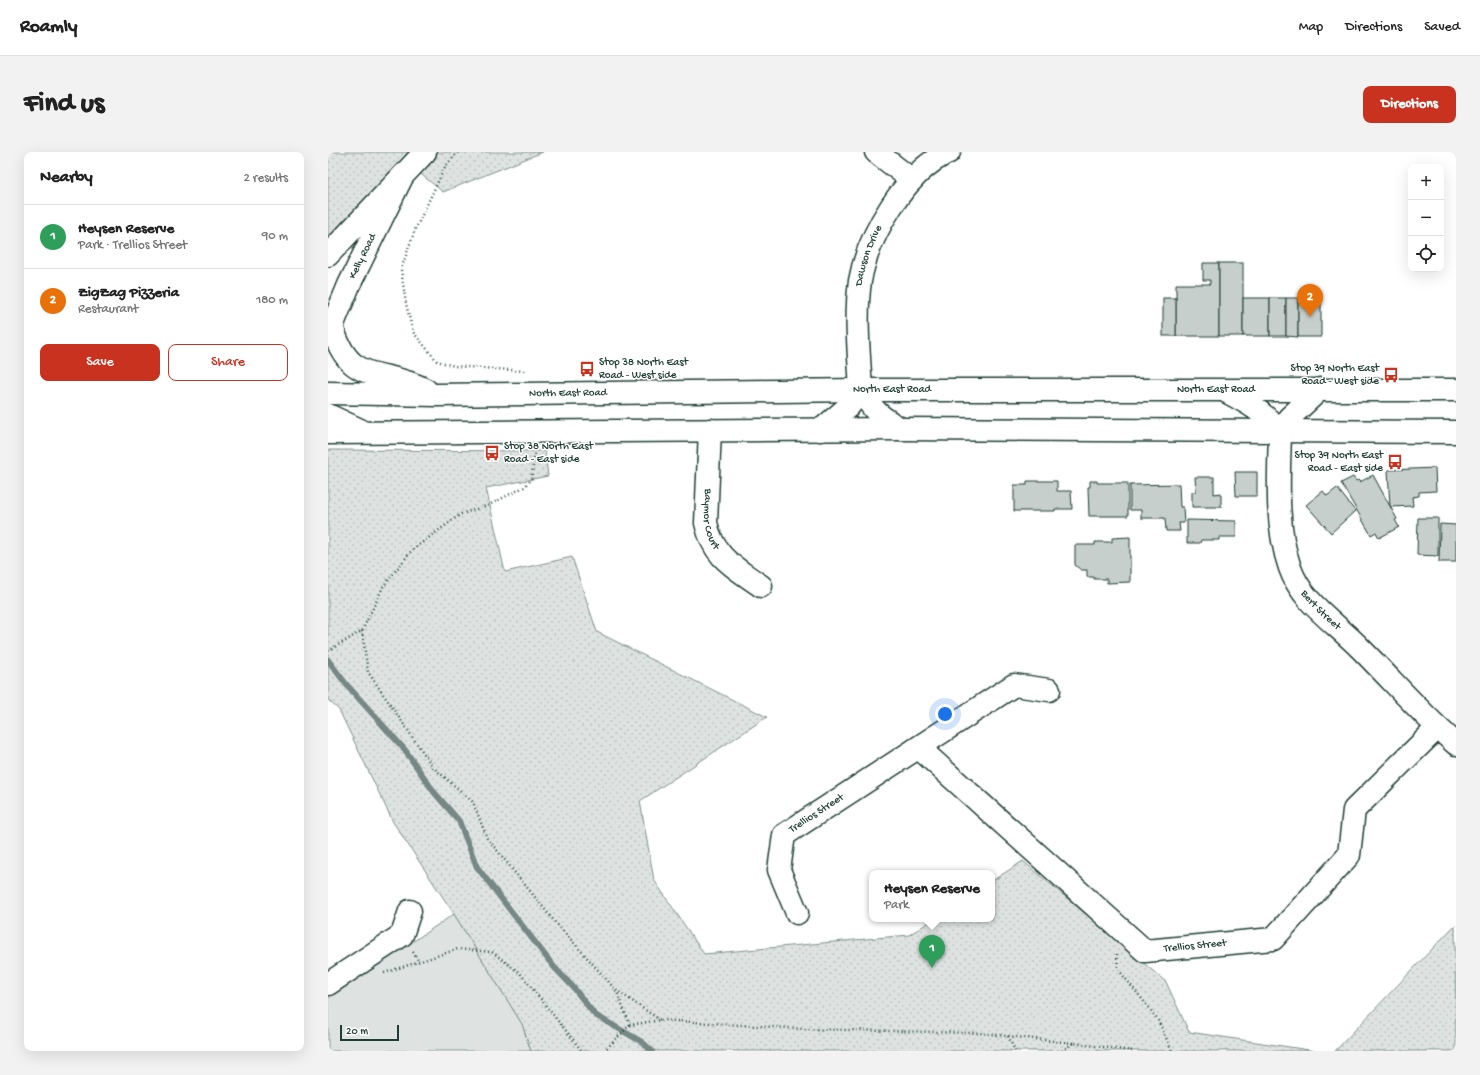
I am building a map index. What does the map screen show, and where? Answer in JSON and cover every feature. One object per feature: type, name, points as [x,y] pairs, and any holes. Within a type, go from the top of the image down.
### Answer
[{"type":"main road","name":"Kelly Road","points":[[328,254],[402,178],[425,152]]},
{"type":"main road","points":[[876,152],[912,180]]},
{"type":"main road","name":"Dawson Drive","points":[[861,390],[858,333],[860,280],[867,257],[886,216],[898,196],[912,180],[938,156],[949,152]]},
{"type":"main road","name":"Kelly Road","points":[[330,331],[349,285],[402,178]]},
{"type":"main road","points":[[330,331],[346,358],[357,368],[368,373],[413,382],[437,395]]},
{"type":"main road","points":[[1280,432],[1289,418],[1320,389]]},
{"type":"main road","points":[[821,430],[849,406],[861,390],[873,409],[880,416],[901,430]]},
{"type":"main road","name":"North East Road","points":[[328,393],[437,395],[861,390],[1456,390]]},
{"type":"main road","points":[[1222,390],[1256,407],[1266,415],[1280,432]]},
{"type":"main road","points":[[328,415],[369,433]]},
{"type":"main road","points":[[328,433],[710,430],[1456,432]]},
{"type":"main road","name":"Baymor Court","points":[[710,430],[706,523],[710,537],[717,551],[727,562],[761,586]]},
{"type":"main road","name":"Bert Street","points":[[1280,432],[1279,500],[1281,530],[1290,569],[1300,587],[1313,604],[1360,647],[1437,728],[1456,744]]},
{"type":"main road","name":"Trellios Street","points":[[797,913],[779,870],[784,835],[1014,685],[1049,690]]},
{"type":"main road","name":"Trellios Street","points":[[919,748],[1145,951],[1273,939],[1349,855],[1354,810],[1437,728]]},
{"type":"main road","points":[[328,984],[402,935],[410,911]]},
{"type":"path","points":[[458,152],[445,167],[415,230],[402,269],[406,304],[413,332],[437,361],[454,366],[531,372]]},
{"type":"path","points":[[328,651],[332,650],[362,630],[383,587],[412,550],[461,514],[489,505],[524,487],[531,480],[535,446]]},
{"type":"path","points":[[362,630],[368,672],[433,767],[473,802],[487,838],[555,922],[616,990],[660,1020]]},
{"type":"path","points":[[1119,928],[1118,969],[1157,1018],[1172,1051]]},
{"type":"path","points":[[378,975],[458,949],[492,952],[520,973],[582,1051]]},
{"type":"path","points":[[616,990],[630,1025]]},
{"type":"path","points":[[604,1051],[630,1025],[660,1020],[804,1029],[979,1032],[1132,1051]]},
{"type":"path","points":[[1008,1036],[1015,1051]]},
{"type":"path","points":[[1062,1051],[1073,1043]]},
{"type":"shaded area","points":[[328,152],[543,152],[443,192],[412,167],[328,255]]},
{"type":"shaded area","points":[[328,450],[545,451],[548,476],[486,488],[505,572],[572,557],[597,632],[767,717],[640,801],[654,880],[704,954],[909,935],[929,922],[995,922],[995,879],[1023,861],[1166,982],[1189,1032],[1316,1051],[531,1051],[522,1024],[454,914],[393,822],[339,710],[328,700]]},
{"type":"shaded area","points":[[454,914],[522,1024],[531,1051],[328,1051],[328,998]]},
{"type":"shaded area","points":[[1455,925],[1456,1051],[1335,1051]]},
{"type":"building","points":[[1203,263],[1219,263],[1219,336],[1176,336],[1176,284],[1210,284],[1210,280],[1203,280]]},
{"type":"building","points":[[1219,263],[1243,263],[1243,336],[1219,336]]},
{"type":"building","points":[[1163,298],[1176,298],[1176,336],[1163,336]]},
{"type":"building","points":[[1243,298],[1270,298],[1270,336],[1243,336]]},
{"type":"building","points":[[1270,298],[1286,298],[1286,336],[1270,336]]},
{"type":"building","points":[[1286,298],[1298,298],[1298,337],[1286,336]]},
{"type":"building","points":[[1298,298],[1321,298],[1321,337],[1298,337]]},
{"type":"building","points":[[1435,468],[1436,491],[1419,492],[1419,496],[1412,497],[1413,506],[1390,507],[1388,470]]},
{"type":"building","points":[[1235,472],[1257,472],[1257,496],[1236,496]]},
{"type":"building","points":[[1373,475],[1397,519],[1395,520],[1399,527],[1379,538],[1376,532],[1371,535],[1341,483],[1353,477],[1356,481],[1358,480],[1360,482]]},
{"type":"building","points":[[1195,477],[1214,477],[1214,494],[1221,493],[1221,507],[1192,507],[1192,492],[1196,492]]},
{"type":"building","points":[[1027,481],[1057,481],[1057,491],[1071,491],[1072,509],[1055,509],[1055,511],[1014,511],[1014,485],[1027,485]]},
{"type":"building","points":[[1090,481],[1097,481],[1097,483],[1128,483],[1128,516],[1089,516],[1088,487],[1090,487]]},
{"type":"building","points":[[1179,484],[1180,507],[1183,507],[1184,523],[1179,523],[1180,531],[1166,531],[1165,518],[1141,518],[1141,510],[1130,510],[1130,485]]},
{"type":"building","points":[[1337,488],[1355,511],[1331,533],[1306,505],[1323,491],[1327,496]]},
{"type":"building","points":[[1418,518],[1438,518],[1438,556],[1417,555]]},
{"type":"building","points":[[1187,520],[1236,521],[1236,537],[1219,537],[1219,540],[1201,540],[1200,543],[1187,543]]},
{"type":"building","points":[[1440,524],[1456,525],[1456,562],[1439,562]]},
{"type":"building","points":[[1130,537],[1130,582],[1107,583],[1107,579],[1094,579],[1094,577],[1087,577],[1087,570],[1081,570],[1075,565],[1075,545],[1095,545],[1095,542],[1112,542],[1112,538]]},
{"type":"waterway","points":[[328,660],[346,684],[405,750],[434,792],[459,821],[477,867],[554,967],[573,987],[595,1015],[642,1042],[652,1051]]},
{"type":"place","name":"ZigZag Pizzeria","points":[[1310,317]]},
{"type":"place","name":"Stop 38 North East Road - West side","points":[[587,369]]},
{"type":"place","name":"Stop 39 North East Road - West side","points":[[1391,375]]},
{"type":"place","name":"Stop 38 North East Road - East side","points":[[492,453]]},
{"type":"place","name":"Stop 39 North East Road - East side","points":[[1395,462]]},
{"type":"place","name":"Heysen Reserve","points":[[932,968]]}]
